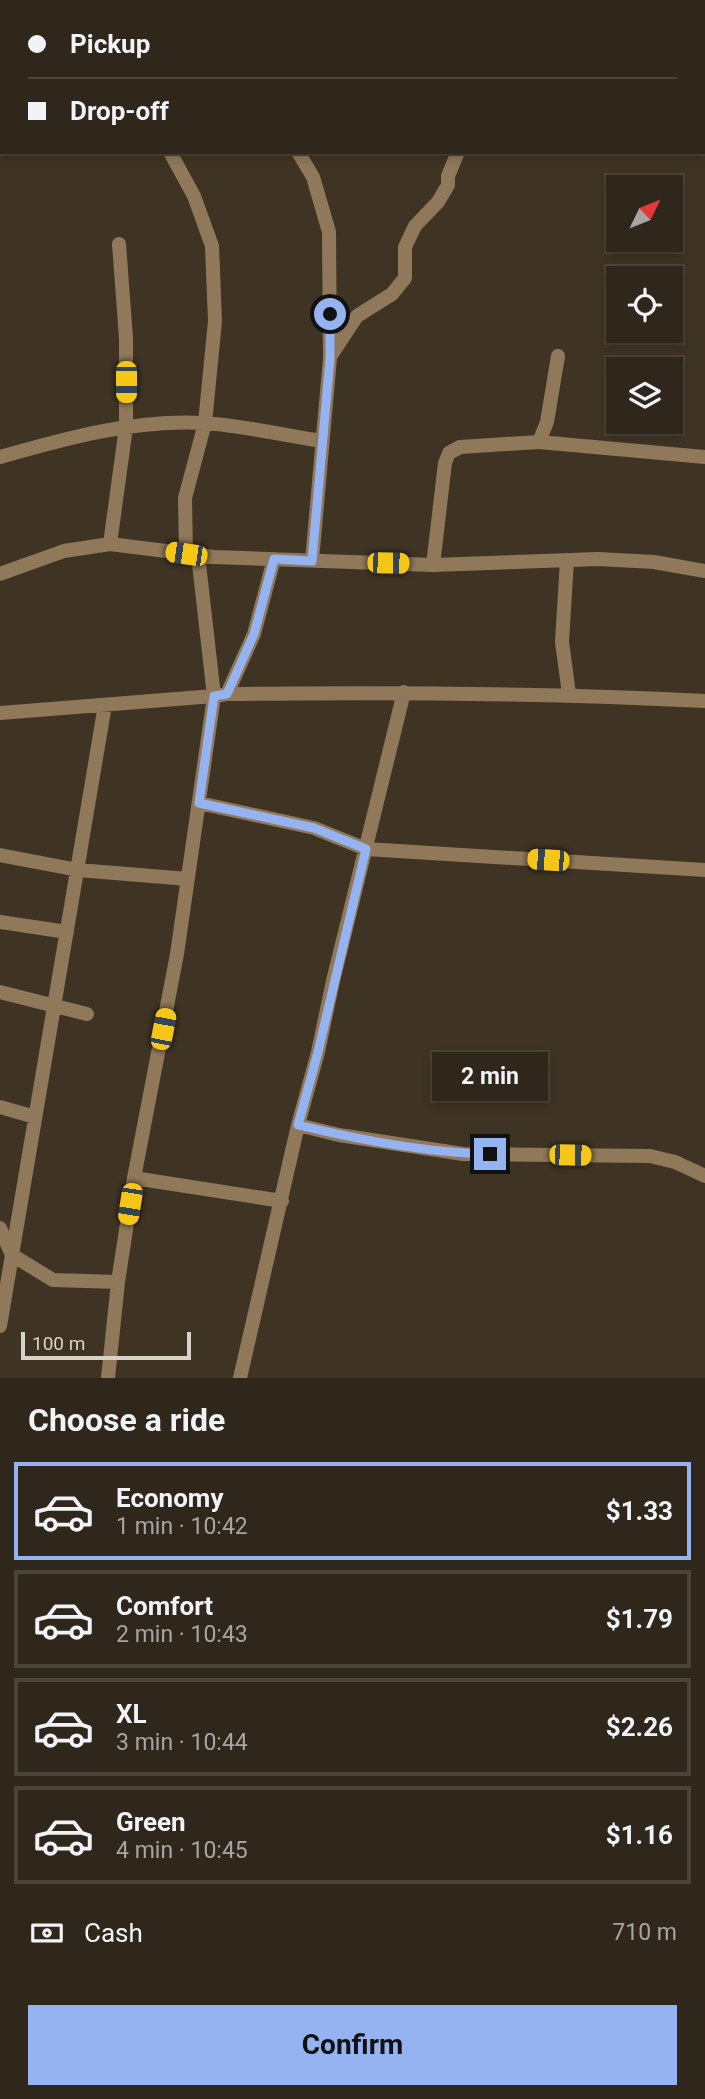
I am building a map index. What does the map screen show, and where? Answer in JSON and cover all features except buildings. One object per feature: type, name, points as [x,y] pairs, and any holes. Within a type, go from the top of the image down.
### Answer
[{"type":"street","points":[[171,154],[194,196],[212,246],[215,321],[205,423],[186,498],[192,554],[220,695]]},
{"type":"street","points":[[299,154],[313,177],[329,232],[330,358],[312,561]]},
{"type":"street","points":[[330,358],[357,316],[392,294],[405,278],[405,247],[415,226],[438,202],[448,185],[448,176],[457,154]]},
{"type":"street","points":[[110,544],[126,427],[126,338],[119,244]]},
{"type":"street","points":[[539,442],[547,422],[558,356]]},
{"type":"street","points":[[0,457],[79,435],[126,427],[205,423],[322,441]]},
{"type":"street","points":[[433,565],[445,463],[449,453],[460,447],[539,442],[705,457]]},
{"type":"street","points":[[0,575],[64,551],[110,544],[192,554],[312,561],[433,565],[567,560],[654,562],[705,571]]},
{"type":"street","points":[[108,1378],[118,1282],[134,1178],[177,954],[199,803],[220,695],[254,634],[274,559]]},
{"type":"street","points":[[567,560],[562,642],[569,694]]},
{"type":"street","points":[[240,1378],[298,1125],[404,692]]},
{"type":"street","points":[[0,713],[220,695],[404,692],[569,694],[705,702]]},
{"type":"street","points":[[0,1326],[105,705]]},
{"type":"street","points":[[199,803],[314,828],[366,849],[705,870]]},
{"type":"street","points":[[0,855],[78,870],[188,879]]},
{"type":"street","points":[[0,922],[67,932]]},
{"type":"street","points":[[0,992],[54,1008],[87,1014]]},
{"type":"street","points":[[0,1107],[35,1117]]},
{"type":"street","points":[[298,1125],[340,1135],[463,1153],[650,1156],[676,1162],[705,1176]]},
{"type":"street","points":[[134,1178],[282,1201]]},
{"type":"street","points":[[0,1228],[12,1255],[53,1280],[118,1282]]},
{"type":"route","points":[[330,314],[330,358],[312,561],[274,559],[254,634],[227,694],[214,696],[199,803],[314,828],[366,849],[298,1125],[340,1135],[463,1153],[490,1154]]}]
